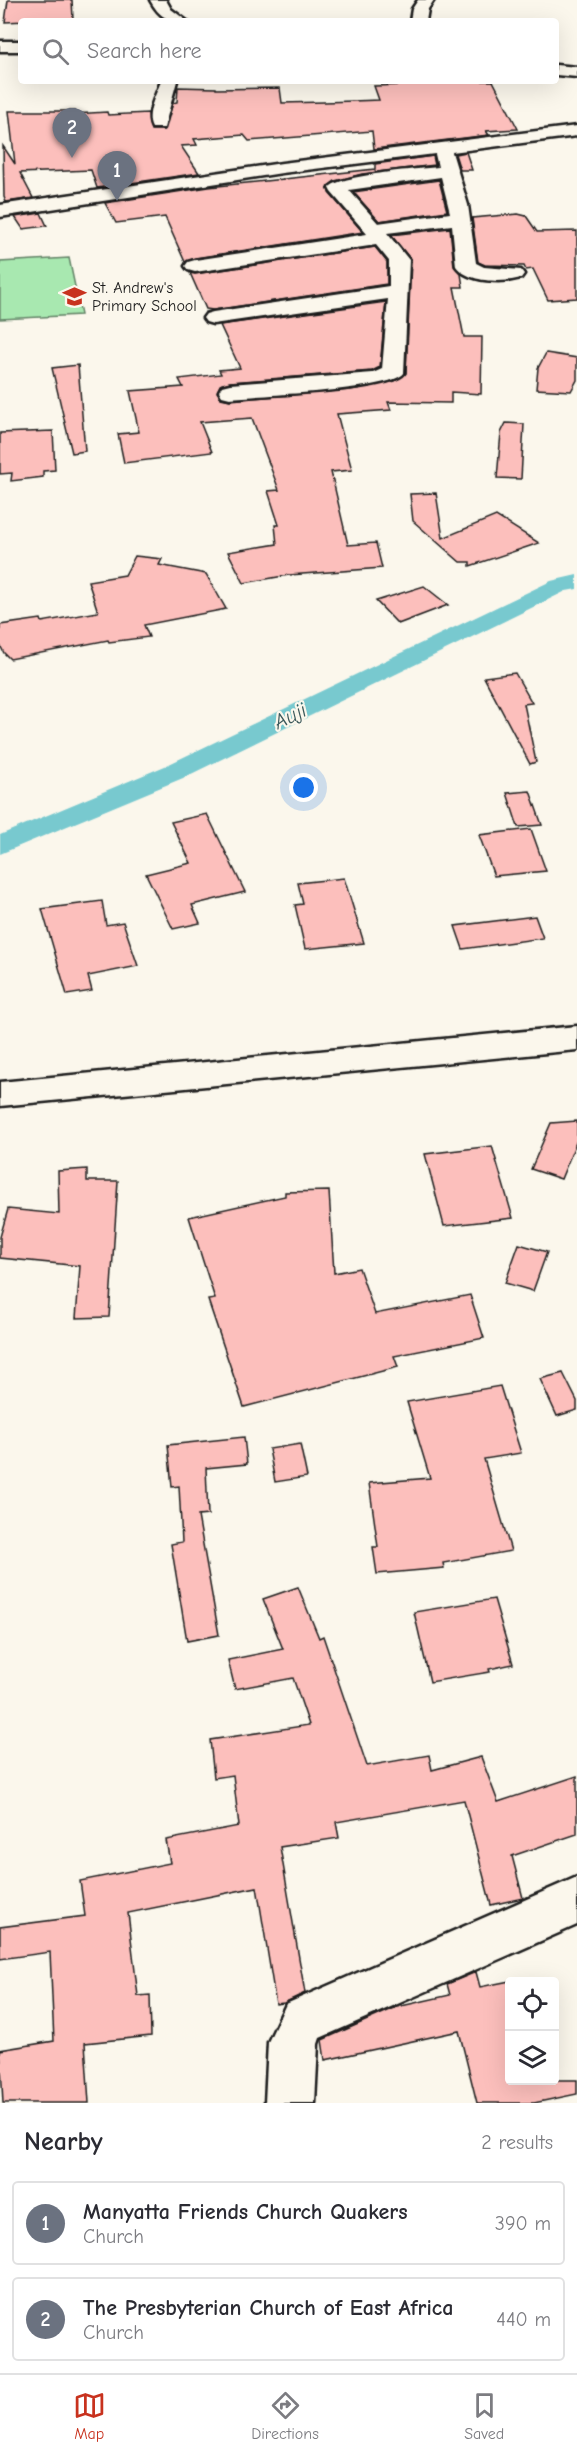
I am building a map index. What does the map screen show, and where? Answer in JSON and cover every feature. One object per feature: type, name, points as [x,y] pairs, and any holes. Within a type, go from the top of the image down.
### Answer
[{"type":"street","points":[[158,0],[165,12],[174,18]]},
{"type":"street","points":[[418,18],[420,9],[426,0]]},
{"type":"street","points":[[0,46],[18,46]]},
{"type":"street","points":[[559,70],[577,72]]},
{"type":"street","points":[[158,124],[159,109],[168,84]]},
{"type":"street","points":[[0,211],[282,168],[577,131]]},
{"type":"street","points":[[442,148],[460,218],[466,266],[480,273],[514,274]]},
{"type":"street","points":[[230,391],[376,379],[390,375],[394,370],[399,260],[338,188],[340,185],[449,171]]},
{"type":"street","points":[[195,266],[460,218]]},
{"type":"street","points":[[213,318],[398,291]]},
{"type":"street","points":[[0,1094],[577,1038]]},
{"type":"street","points":[[290,2103],[293,2042],[303,2021],[577,1900]]},
{"type":"green space","points":[[69,258],[81,315],[0,319],[0,262]]},
{"type":"building","points":[[8,0],[72,0],[73,18],[18,18],[18,21],[5,22]]},
{"type":"building","points":[[495,84],[518,129],[486,131],[489,135],[374,149],[372,131],[249,141],[244,135],[194,139],[197,145],[181,146],[199,173],[97,188],[91,170],[20,173],[33,198],[6,202],[4,197],[3,146],[15,164],[9,111],[75,111],[74,114],[107,112],[108,115],[148,113],[151,130],[164,130],[173,103],[177,102],[178,87],[280,88],[282,103],[379,100],[374,86]]},
{"type":"building","points":[[466,152],[472,170],[460,170],[455,154]]},
{"type":"building","points":[[433,156],[435,165],[362,174],[335,181],[328,186],[329,193],[363,232],[195,258],[185,262],[165,217],[116,223],[105,203],[209,187],[375,169],[375,164]]},
{"type":"building","points":[[439,180],[447,211],[379,221],[353,192]]},
{"type":"building","points":[[41,213],[47,226],[23,229],[15,217]]},
{"type":"building","points":[[518,214],[526,216],[537,232],[577,231],[577,298],[548,300],[533,269],[526,270],[524,266],[485,265],[478,262],[472,218]]},
{"type":"building","points":[[450,228],[454,266],[461,274],[463,287],[454,287],[464,337],[482,337],[481,394],[451,392],[451,403],[388,402],[391,410],[337,414],[352,470],[331,472],[348,545],[376,543],[382,568],[289,575],[244,583],[228,552],[277,544],[275,525],[279,525],[268,491],[279,490],[252,418],[200,422],[212,452],[124,463],[118,434],[139,432],[130,391],[183,387],[179,379],[221,374],[219,370],[240,368],[220,325],[386,302],[380,367],[372,371],[230,382],[220,385],[217,392],[221,398],[230,400],[351,390],[395,381],[406,373],[411,260],[391,235]]},
{"type":"building","points":[[375,247],[387,262],[387,284],[213,310],[206,309],[190,273],[195,274]]},
{"type":"building","points":[[546,353],[577,358],[577,380],[571,391],[536,389],[538,368]]},
{"type":"building","points":[[78,365],[85,451],[72,453],[52,368]]},
{"type":"building","points":[[506,423],[524,424],[521,479],[497,478],[501,433]]},
{"type":"building","points":[[53,431],[55,470],[43,471],[43,477],[11,481],[12,473],[0,474],[0,433]]},
{"type":"building","points":[[436,493],[443,538],[496,516],[539,543],[470,566],[470,562],[460,562],[413,521],[410,494]]},
{"type":"building","points":[[135,556],[162,559],[159,565],[206,574],[226,609],[144,625],[149,637],[109,642],[108,640],[10,659],[4,653],[0,645],[0,625],[41,619],[42,622],[98,612],[88,581],[125,575]]},
{"type":"building","points":[[424,586],[448,605],[398,624],[376,601]]},
{"type":"building","points":[[515,673],[532,703],[524,704],[536,762],[530,764],[484,677]]},
{"type":"building","points":[[530,791],[542,825],[518,827],[507,793]]},
{"type":"building","points":[[207,814],[245,892],[192,905],[200,923],[173,929],[146,874],[191,863],[171,822]]},
{"type":"building","points":[[531,829],[546,871],[494,876],[479,835]]},
{"type":"building","points":[[344,878],[364,943],[305,949],[295,905],[303,904],[298,883]]},
{"type":"building","points":[[102,901],[106,925],[123,922],[138,966],[88,976],[92,991],[67,995],[42,909]]},
{"type":"building","points":[[535,916],[543,938],[463,949],[455,926]]},
{"type":"building","points":[[577,1121],[577,1140],[561,1179],[531,1169],[551,1123]]},
{"type":"building","points":[[492,1146],[513,1218],[444,1226],[425,1154]]},
{"type":"building","points":[[87,1169],[87,1181],[118,1181],[109,1317],[76,1318],[80,1266],[0,1258],[0,1237],[8,1209],[59,1214],[58,1171]]},
{"type":"building","points":[[329,1191],[334,1273],[359,1268],[375,1314],[470,1295],[484,1338],[394,1356],[398,1367],[244,1407],[208,1300],[215,1299],[189,1217],[285,1196],[285,1192]]},
{"type":"building","points":[[519,1244],[547,1252],[533,1291],[505,1283]]},
{"type":"building","points":[[563,1373],[577,1401],[577,1410],[557,1416],[540,1379]]},
{"type":"building","points":[[500,1386],[521,1453],[484,1459],[511,1551],[443,1563],[444,1568],[377,1574],[373,1547],[378,1547],[369,1483],[430,1478],[407,1402]]},
{"type":"building","points":[[244,1437],[247,1464],[206,1468],[208,1515],[198,1516],[219,1635],[187,1641],[171,1544],[182,1542],[179,1486],[172,1487],[168,1445]]},
{"type":"building","points":[[300,1444],[307,1477],[275,1482],[269,1449]]},
{"type":"building","points":[[298,1587],[319,1638],[323,1636],[367,1766],[429,1755],[432,1770],[481,1757],[498,1802],[577,1776],[577,1834],[512,1856],[523,1898],[491,1905],[464,1800],[336,1822],[339,1838],[280,1847],[305,1993],[284,2003],[276,2004],[257,1887],[128,1913],[138,1996],[150,1995],[151,2036],[85,2043],[89,2103],[3,2103],[0,2050],[54,2041],[50,1952],[0,1959],[0,1927],[85,1916],[80,1881],[170,1863],[166,1840],[239,1826],[233,1775],[214,1778],[210,1740],[309,1725],[293,1678],[235,1689],[228,1660],[283,1649],[263,1599]]},
{"type":"building","points":[[494,1599],[513,1664],[489,1669],[490,1672],[430,1682],[414,1612]]},
{"type":"building","points":[[476,1972],[480,1987],[505,1982],[505,2085],[559,2085],[559,2080],[577,2080],[577,2094],[534,2103],[477,2103],[459,2031],[325,2060],[322,2040],[397,2007],[450,1995],[447,1984]]},
{"type":"waterway","name":"Auji","points":[[0,845],[174,772],[559,586],[577,582]]},
{"type":"place","name":"The Presbyterian Church of East Africa","points":[[72,158]]},
{"type":"place","name":"Manyatta Friends Church Quakers","points":[[117,201]]},
{"type":"place","name":"St. Andrew's Primary School","points":[[74,297]]}]
